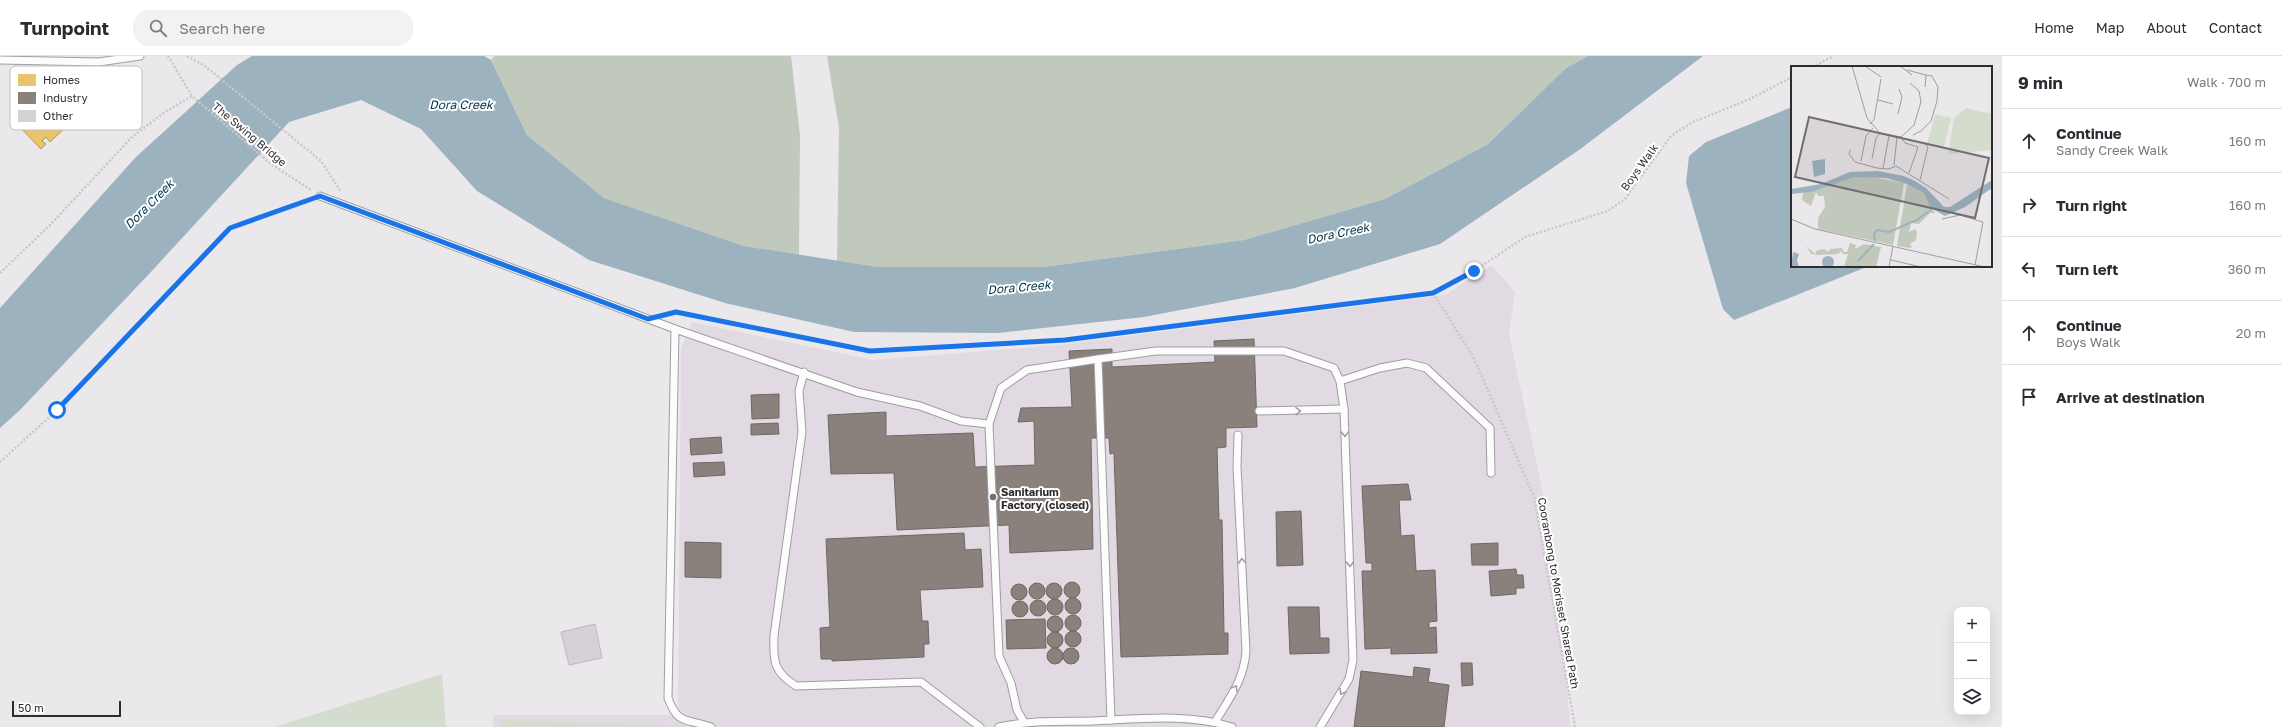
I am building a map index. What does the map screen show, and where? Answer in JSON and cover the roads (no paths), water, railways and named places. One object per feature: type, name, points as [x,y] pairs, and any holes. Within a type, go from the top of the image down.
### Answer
[{"type":"lane","points":[[0,60],[99,62],[140,56]]},
{"type":"lane","points":[[320,196],[675,329],[804,372],[856,392],[920,406],[961,421],[989,424]]},
{"type":"lane","points":[[675,329],[668,698],[673,713],[686,721],[711,727]]},
{"type":"lane","points":[[1024,722],[1017,710],[1011,684],[999,656],[989,424],[1001,388],[1027,370],[1156,351],[1284,351],[1334,368],[1340,382],[1344,409],[1353,660],[1349,679],[1320,727]]},
{"type":"lane","points":[[1098,359],[1111,720]]},
{"type":"lane","points":[[1340,382],[1380,368],[1407,364],[1426,368],[1490,428],[1491,473]]},
{"type":"lane","points":[[804,372],[799,391],[802,432],[774,636],[773,653],[781,676],[796,686],[920,682],[980,727]]},
{"type":"lane","points":[[1259,411],[1344,409]]},
{"type":"lane","points":[[1215,722],[1238,683],[1245,663],[1237,466],[1238,435]]},
{"type":"lane","points":[[1160,727],[1161,719]]},
{"type":"lane","points":[[999,727],[1024,722],[1095,724],[1111,720],[1161,719],[1215,722],[1232,727]]},
{"type":"water","name":"Dora Creek","points":[[252,56],[484,56],[491,60],[527,135],[604,198],[744,246],[878,267],[1043,267],[1244,240],[1385,199],[1488,144],[1566,68],[1588,56],[1703,56],[1579,150],[1440,244],[1295,288],[1144,317],[998,333],[854,332],[725,303],[589,260],[477,191],[421,129],[361,100],[289,122],[149,274],[20,410],[0,428],[0,308],[136,157],[237,65]]},
{"type":"water","points":[[1791,107],[1791,267],[1864,268],[1734,320],[1723,309],[1686,183],[1689,156],[1706,142]]},
{"type":"place","name":"Sanitarium Factory (closed)","points":[[993,497]]}]
